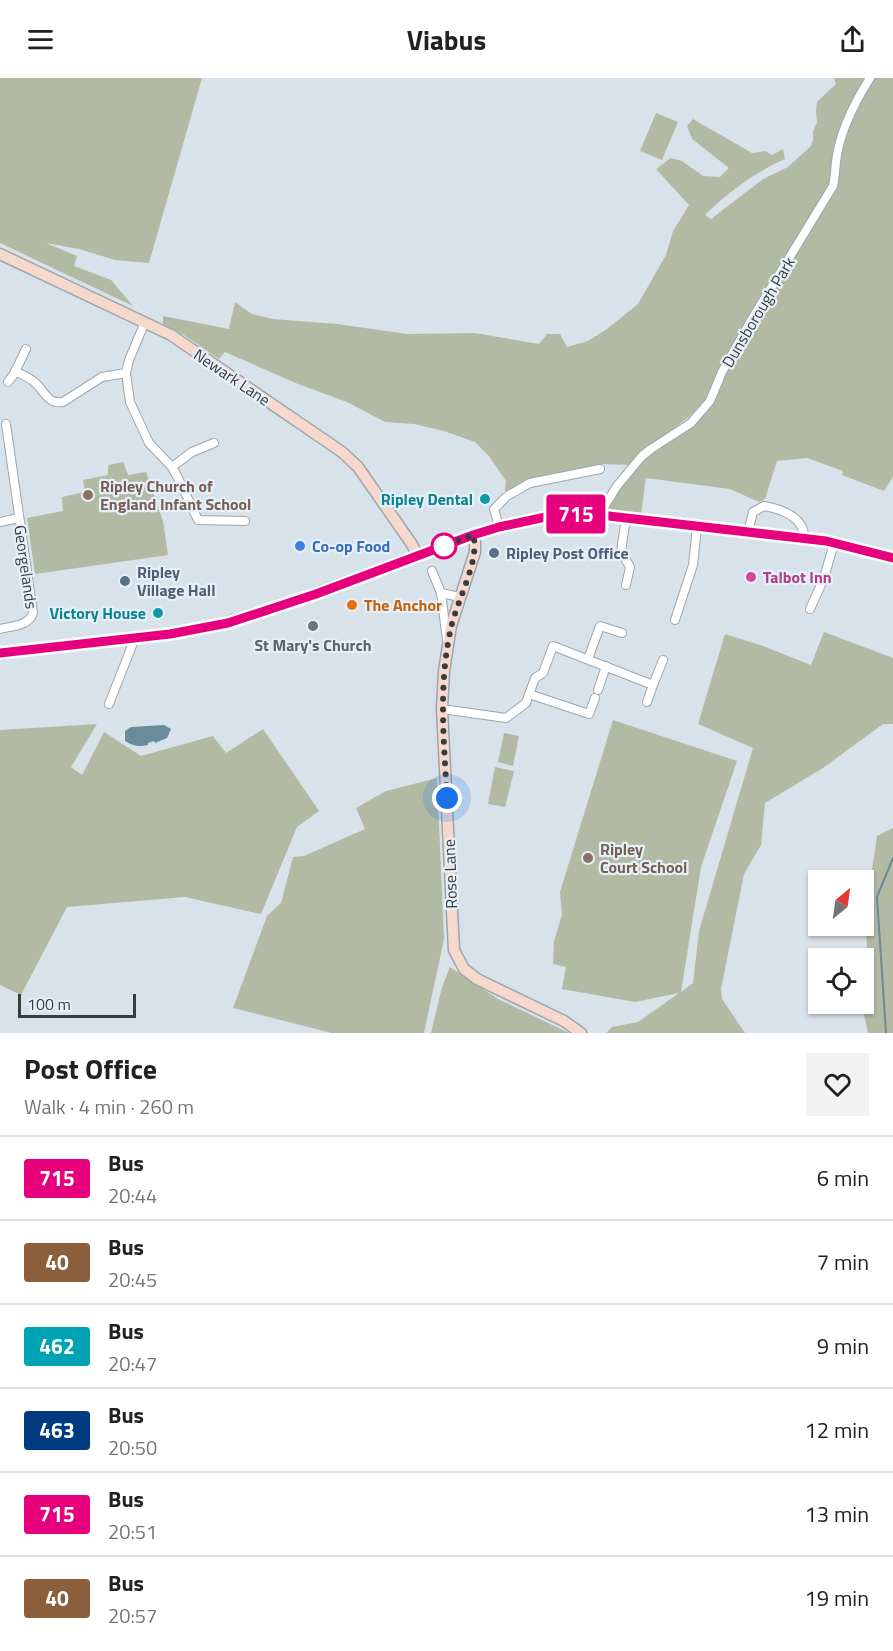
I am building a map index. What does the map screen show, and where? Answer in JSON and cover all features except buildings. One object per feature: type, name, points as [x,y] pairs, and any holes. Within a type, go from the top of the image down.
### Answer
[{"type":"main road","name":"Newark Lane","points":[[0,254],[171,335],[348,456],[380,498],[418,556]]},
{"type":"main road","points":[[0,652],[135,638],[206,628],[243,619],[473,535],[550,516],[600,515],[804,538],[893,558]]},
{"type":"main road","name":"Rose Lane","points":[[473,535],[476,546],[474,557],[447,644],[442,709],[454,950],[464,969],[477,979],[564,1021],[581,1033]]},
{"type":"street","name":"Dunsborough Park","points":[[600,515],[617,486],[642,456],[691,423],[710,401],[722,372],[752,319],[833,186],[845,128],[870,78]]},
{"type":"street","points":[[145,322],[126,373],[130,402],[149,443],[172,467],[198,520],[245,521]]},
{"type":"street","points":[[8,382],[26,349]]},
{"type":"street","points":[[15,371],[37,384],[48,399],[58,403],[102,377],[126,373]]},
{"type":"street","points":[[32,393],[37,384]]},
{"type":"street","name":"Georgelands","points":[[0,629],[27,623],[33,613],[6,424]]},
{"type":"street","points":[[172,467],[192,452],[214,443]]},
{"type":"street","points":[[499,527],[494,509],[507,496],[530,483],[600,469]]},
{"type":"street","points":[[748,532],[753,512],[764,507],[796,519],[804,528],[804,538]]},
{"type":"street","name":"Georgelands","points":[[0,522],[19,518]]},
{"type":"street","points":[[626,518],[621,551],[630,567],[626,585]]},
{"type":"street","points":[[675,620],[693,565],[697,527]]},
{"type":"street","points":[[810,609],[824,578],[834,543]]},
{"type":"street","name":"Rose Lane","points":[[432,571],[441,593],[447,644]]},
{"type":"street","points":[[441,593],[460,597]]},
{"type":"street","points":[[588,659],[600,626],[622,633]]},
{"type":"street","points":[[109,704],[135,638]]},
{"type":"street","points":[[442,709],[506,718],[526,703],[535,678],[543,672],[553,646],[654,685]]},
{"type":"street","points":[[647,702],[663,660]]},
{"type":"street","points":[[530,694],[589,714],[606,666]]},
{"type":"green space","points":[[0,78],[202,78],[149,263],[115,260],[79,249],[46,243],[77,256],[74,266],[111,280],[133,306],[0,243]]},
{"type":"green space","points":[[834,78],[868,78],[839,139],[832,185],[739,337],[705,400],[690,416],[646,449],[632,465],[602,464],[522,486],[508,494],[505,491],[506,481],[489,456],[475,442],[414,424],[385,422],[347,402],[298,384],[225,352],[219,359],[184,335],[163,324],[163,316],[229,329],[235,302],[252,314],[273,319],[337,324],[407,334],[475,333],[539,344],[547,334],[560,334],[567,347],[588,341],[638,304],[666,255],[673,231],[689,205],[656,169],[671,158],[682,161],[703,176],[720,177],[729,168],[692,139],[687,126],[693,119],[752,153],[765,151],[772,155],[783,149],[785,159],[753,176],[723,198],[705,215],[711,219],[763,179],[788,167],[811,146],[813,131],[817,123],[817,102],[836,84]]},
{"type":"green space","points":[[872,78],[893,78],[893,477],[884,491],[842,475],[843,471],[807,458],[777,461],[765,499],[759,502],[730,489],[646,478],[641,514],[611,510],[609,506],[619,487],[646,456],[696,423],[713,402],[730,363],[836,186],[848,130]]},
{"type":"green space","points":[[656,113],[678,122],[662,160],[640,151]]},
{"type":"green space","points":[[123,462],[128,475],[146,472],[163,521],[168,555],[35,574],[27,518],[63,511],[62,497],[85,492],[83,480],[108,475],[108,465]]},
{"type":"green space","points":[[824,632],[893,658],[893,724],[883,724],[823,768],[765,803],[761,845],[744,874],[721,989],[722,999],[745,1033],[606,1033],[612,1027],[638,1022],[679,993],[635,1002],[562,989],[566,967],[553,964],[554,941],[562,915],[560,892],[613,720],[737,761],[701,867],[681,992],[693,983],[699,931],[753,748],[698,724],[725,634],[811,665]]},
{"type":"green space","points":[[97,724],[71,767],[82,775],[104,732],[141,756],[213,736],[226,753],[263,729],[319,811],[297,827],[261,914],[185,897],[67,907],[21,995],[0,985],[0,730]]},
{"type":"green space","points":[[504,733],[519,736],[513,766],[498,762]]},
{"type":"green space","points":[[495,767],[514,771],[505,807],[488,804]]},
{"type":"green space","points":[[437,778],[444,939],[424,1033],[332,1033],[233,1008],[267,916],[281,903],[293,857],[304,856],[365,829],[356,808],[386,791]]},
{"type":"green space","points":[[893,828],[893,1033],[868,1033],[864,1015],[874,1014],[874,948],[867,948],[866,936],[874,936],[874,870],[872,870],[877,836]]},
{"type":"green space","points":[[450,967],[498,999],[569,1033],[431,1033],[442,987]]},
{"type":"water","points":[[164,725],[171,729],[167,738],[155,743],[154,741],[148,745],[139,746],[125,741],[125,731],[131,727]]},
{"type":"waterway","points":[[886,1033],[877,897],[893,858]]},
{"type":"bus line","name":"715","points":[[0,653],[170,634],[228,623],[316,594],[473,535],[550,516],[600,515],[791,537],[834,543],[893,558]]},
{"type":"place","name":"Ripley Church of England Infant School","points":[[88,495]]},
{"type":"place","name":"Ripley Dental","points":[[485,499]]},
{"type":"place","name":"Co-op Food","points":[[300,546]]},
{"type":"place","name":"Ripley Post Office","points":[[494,553]]},
{"type":"place","name":"Talbot Inn","points":[[751,577]]},
{"type":"place","name":"Ripley Village Hall","points":[[125,581]]},
{"type":"place","name":"The Anchor","points":[[352,605]]},
{"type":"place","name":"Victory House","points":[[158,613]]},
{"type":"place","name":"St Mary's Church","points":[[313,626]]},
{"type":"place","name":"Ripley Court School","points":[[588,858]]},
{"type":"route","points":[[444,546],[436,549],[473,535],[476,546],[447,644],[442,709],[447,798]]}]
